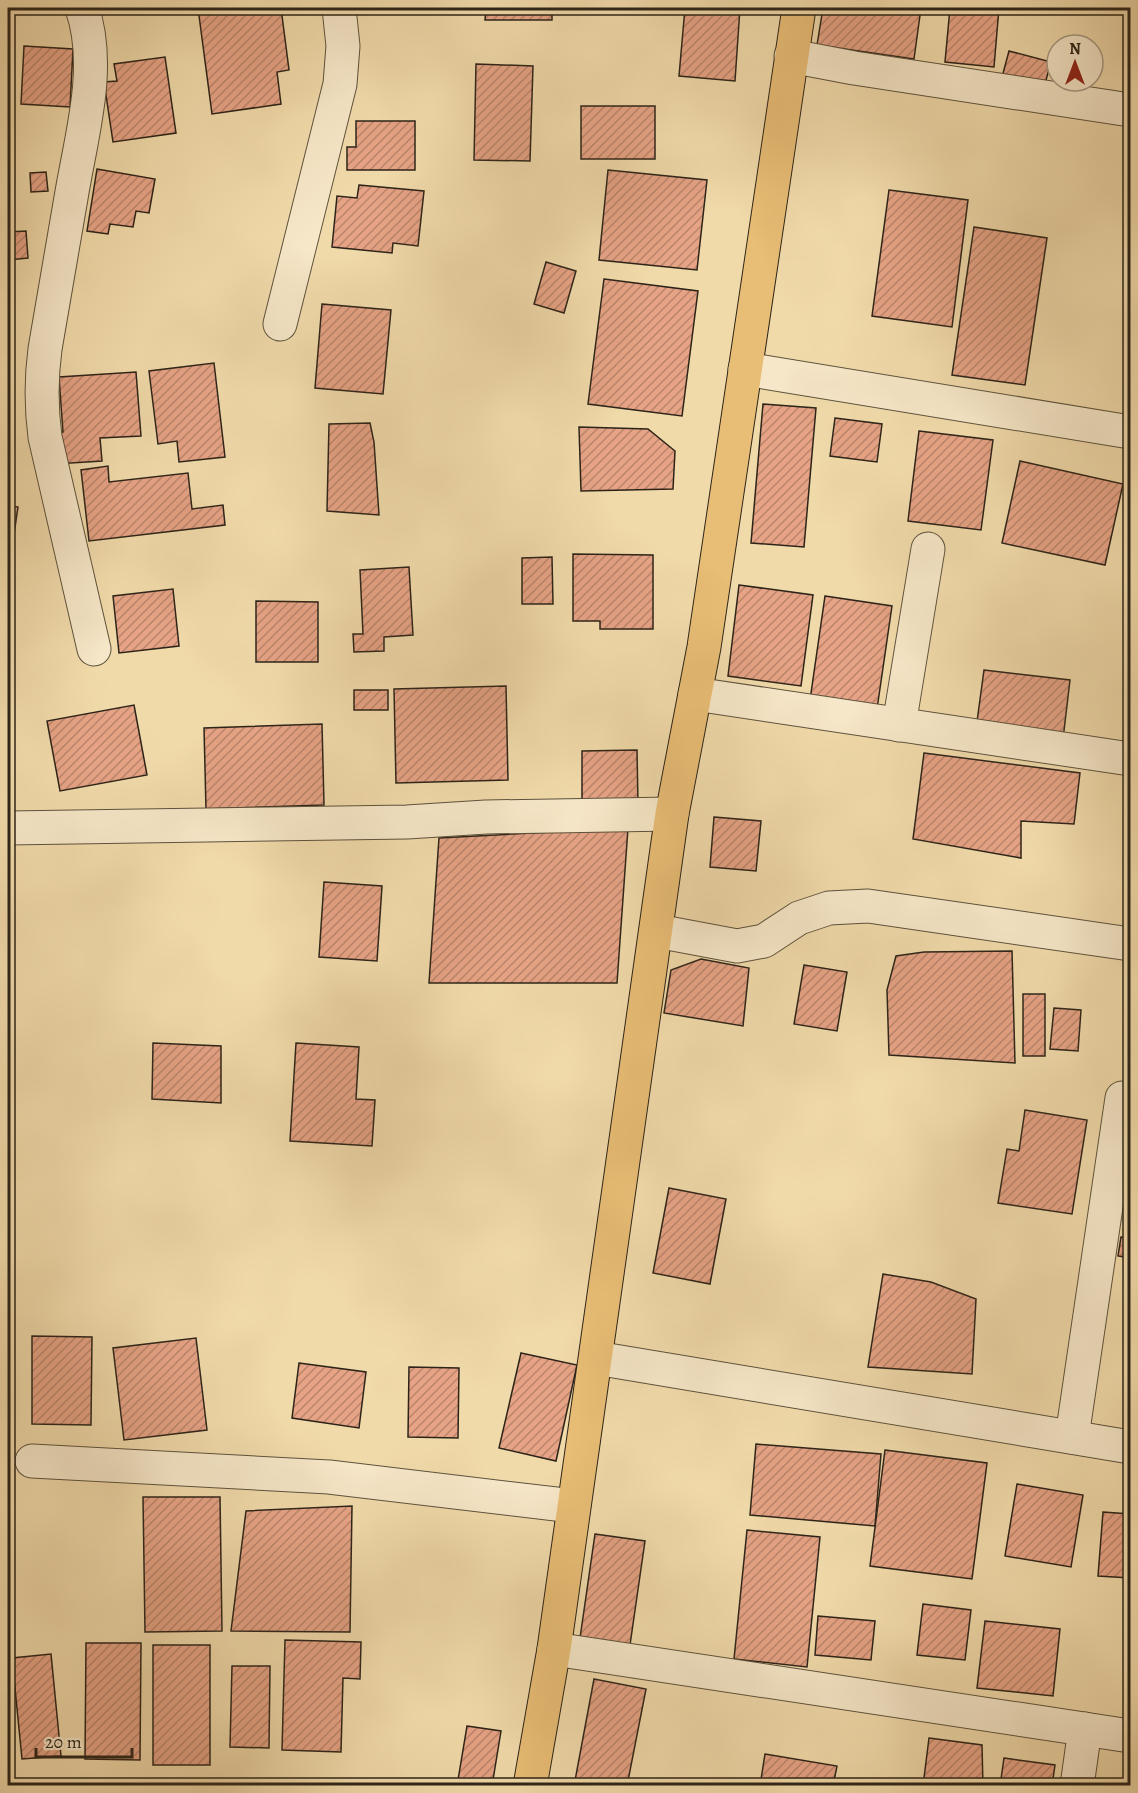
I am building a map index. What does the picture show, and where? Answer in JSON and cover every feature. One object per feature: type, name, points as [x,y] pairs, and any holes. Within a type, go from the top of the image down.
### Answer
[{"type":"main road","points":[[530,1785],[554,1649],[672,814],[704,647],[799,8]]},
{"type":"street","points":[[82,8],[89,46],[89,94],[45,349],[41,378],[41,407],[45,437],[94,649]]},
{"type":"street","points":[[280,324],[340,84],[342,46],[339,8]]},
{"type":"street","points":[[791,56],[854,68],[1131,110]]},
{"type":"street","points":[[745,369],[1131,432]]},
{"type":"street","points":[[899,724],[928,549]]},
{"type":"street","points":[[695,694],[1131,759]]},
{"type":"street","points":[[8,828],[407,822],[486,817],[672,814]]},
{"type":"street","points":[[657,931],[737,946],[764,941],[799,918],[829,908],[868,906],[1131,944]]},
{"type":"street","points":[[1072,1437],[1122,1098]]},
{"type":"street","points":[[596,1358],[1131,1447]]},
{"type":"street","points":[[32,1461],[329,1477],[573,1506]]},
{"type":"street","points":[[554,1649],[1131,1736]]},
{"type":"street","points":[[1077,1785],[1085,1730]]},
{"type":"building","points":[[198,8],[281,8],[289,70],[277,72],[281,104],[212,114]]},
{"type":"building","points":[[486,8],[552,8],[552,20],[485,20]]},
{"type":"building","points":[[685,8],[740,8],[735,81],[679,76]]},
{"type":"building","points":[[823,8],[921,8],[914,59],[817,45]]},
{"type":"building","points":[[950,8],[999,8],[994,67],[945,62]]},
{"type":"building","points":[[24,46],[73,49],[70,107],[21,104]]},
{"type":"building","points":[[1009,51],[1045,60],[1043,91],[1001,81]]},
{"type":"building","points":[[165,57],[176,133],[113,142],[104,82],[117,81],[114,64]]},
{"type":"building","points":[[476,64],[533,66],[530,161],[474,160]]},
{"type":"building","points":[[581,106],[655,106],[655,159],[581,159]]},
{"type":"building","points":[[356,121],[415,121],[415,170],[347,170],[347,147],[356,147]]},
{"type":"building","points":[[97,169],[155,179],[149,213],[136,211],[133,227],[110,224],[108,234],[87,231]]},
{"type":"building","points":[[608,170],[707,180],[697,270],[599,260]]},
{"type":"building","points":[[46,172],[48,191],[31,192],[30,173]]},
{"type":"building","points":[[359,185],[424,191],[418,246],[393,243],[392,253],[332,247],[337,196],[357,198]]},
{"type":"building","points":[[889,190],[968,200],[952,327],[872,316]]},
{"type":"building","points":[[974,227],[1047,238],[1025,385],[952,375]]},
{"type":"building","points":[[26,231],[28,258],[8,260],[8,232]]},
{"type":"building","points":[[546,262],[576,271],[564,313],[534,304]]},
{"type":"building","points":[[604,279],[698,291],[682,416],[588,404]]},
{"type":"building","points":[[322,304],[391,310],[383,394],[315,388]]},
{"type":"building","points":[[214,363],[225,457],[179,462],[177,441],[158,444],[149,371]]},
{"type":"building","points":[[136,372],[141,436],[100,438],[102,461],[55,464],[54,432],[63,432],[59,377]]},
{"type":"building","points":[[763,404],[816,408],[804,547],[751,543]]},
{"type":"building","points":[[835,418],[882,424],[877,462],[830,456]]},
{"type":"building","points":[[370,423],[374,442],[379,515],[327,511],[329,424]]},
{"type":"building","points":[[579,427],[648,429],[675,451],[673,489],[581,491]]},
{"type":"building","points":[[919,431],[993,440],[981,530],[908,521]]},
{"type":"building","points":[[1020,461],[1123,484],[1105,565],[1002,543]]},
{"type":"building","points":[[108,466],[109,482],[188,473],[192,509],[223,505],[225,525],[89,541],[81,470]]},
{"type":"building","points":[[8,505],[18,507],[13,541],[8,541]]},
{"type":"building","points":[[573,554],[653,555],[653,629],[600,629],[600,621],[573,621]]},
{"type":"building","points":[[552,557],[553,604],[522,604],[522,558]]},
{"type":"building","points":[[409,567],[413,635],[384,637],[384,651],[354,652],[353,634],[363,634],[360,570]]},
{"type":"building","points":[[739,585],[813,595],[801,686],[728,676]]},
{"type":"building","points":[[173,589],[179,646],[119,653],[113,596]]},
{"type":"building","points":[[825,596],[892,606],[877,709],[810,700]]},
{"type":"building","points":[[256,601],[318,602],[318,662],[256,662]]},
{"type":"building","points":[[8,658],[11,658],[12,690],[8,690]]},
{"type":"building","points":[[984,670],[1070,680],[1063,739],[976,729]]},
{"type":"building","points":[[506,686],[508,780],[396,783],[394,689]]},
{"type":"building","points":[[354,690],[388,690],[388,710],[354,710]]},
{"type":"building","points":[[134,705],[147,775],[60,791],[47,721]]},
{"type":"building","points":[[322,724],[324,805],[206,809],[204,728]]},
{"type":"building","points":[[637,750],[638,804],[582,805],[582,751]]},
{"type":"building","points":[[924,753],[1080,773],[1074,824],[1021,821],[1021,858],[913,839]]},
{"type":"building","points":[[714,817],[761,821],[756,871],[710,867]]},
{"type":"building","points":[[628,828],[617,983],[429,983],[439,838]]},
{"type":"building","points":[[324,882],[382,886],[377,961],[319,957]]},
{"type":"building","points":[[1012,951],[1015,1063],[889,1055],[887,990],[896,956],[924,952]]},
{"type":"building","points":[[701,959],[749,968],[743,1026],[664,1013],[671,970]]},
{"type":"building","points":[[804,965],[847,972],[837,1031],[794,1024]]},
{"type":"building","points":[[1023,994],[1045,994],[1045,1056],[1023,1056]]},
{"type":"building","points":[[1054,1008],[1081,1010],[1078,1051],[1050,1049]]},
{"type":"building","points":[[153,1043],[221,1046],[221,1103],[152,1099]]},
{"type":"building","points":[[296,1043],[359,1047],[356,1099],[375,1100],[372,1146],[290,1141]]},
{"type":"building","points":[[1025,1110],[1087,1120],[1072,1214],[998,1203],[1007,1149],[1019,1151]]},
{"type":"building","points":[[669,1188],[726,1199],[710,1284],[653,1273]]},
{"type":"building","points":[[1121,1237],[1130,1238],[1130,1258],[1118,1256]]},
{"type":"building","points":[[883,1274],[931,1282],[976,1299],[972,1374],[868,1367]]},
{"type":"building","points":[[32,1336],[92,1337],[91,1425],[32,1424]]},
{"type":"building","points":[[196,1338],[207,1430],[124,1440],[113,1348]]},
{"type":"building","points":[[521,1353],[577,1365],[556,1461],[499,1448]]},
{"type":"building","points":[[299,1363],[366,1372],[359,1428],[292,1418]]},
{"type":"building","points":[[409,1367],[459,1368],[458,1438],[408,1437]]},
{"type":"building","points":[[756,1444],[881,1454],[875,1526],[750,1515]]},
{"type":"building","points":[[885,1450],[987,1463],[972,1579],[870,1566]]},
{"type":"building","points":[[1017,1484],[1083,1495],[1071,1567],[1005,1556]]},
{"type":"building","points":[[143,1497],[220,1497],[222,1631],[145,1632]]},
{"type":"building","points":[[352,1506],[350,1632],[231,1631],[246,1511]]},
{"type":"building","points":[[1103,1512],[1130,1514],[1130,1578],[1098,1576]]},
{"type":"building","points":[[747,1530],[820,1537],[807,1667],[734,1659]]},
{"type":"building","points":[[595,1534],[645,1541],[630,1645],[580,1638]]},
{"type":"building","points":[[923,1604],[971,1610],[965,1660],[917,1655]]},
{"type":"building","points":[[818,1616],[875,1621],[871,1660],[815,1655]]},
{"type":"building","points":[[985,1621],[1060,1629],[1053,1696],[977,1688]]},
{"type":"building","points":[[285,1640],[361,1642],[360,1679],[343,1678],[341,1752],[282,1750]]},
{"type":"building","points":[[86,1643],[141,1643],[140,1760],[85,1759]]},
{"type":"building","points":[[153,1645],[210,1645],[210,1765],[153,1765]]},
{"type":"building","points":[[51,1654],[61,1756],[22,1759],[12,1658]]},
{"type":"building","points":[[232,1666],[270,1666],[269,1748],[230,1747]]},
{"type":"building","points":[[594,1679],[646,1689],[627,1786],[574,1786]]},
{"type":"building","points":[[467,1726],[501,1731],[492,1786],[457,1786]]},
{"type":"building","points":[[929,1738],[982,1745],[983,1786],[923,1786]]},
{"type":"building","points":[[765,1754],[837,1766],[833,1786],[760,1786]]},
{"type":"building","points":[[1004,1758],[1055,1765],[1052,1786],[1000,1786]]}]
